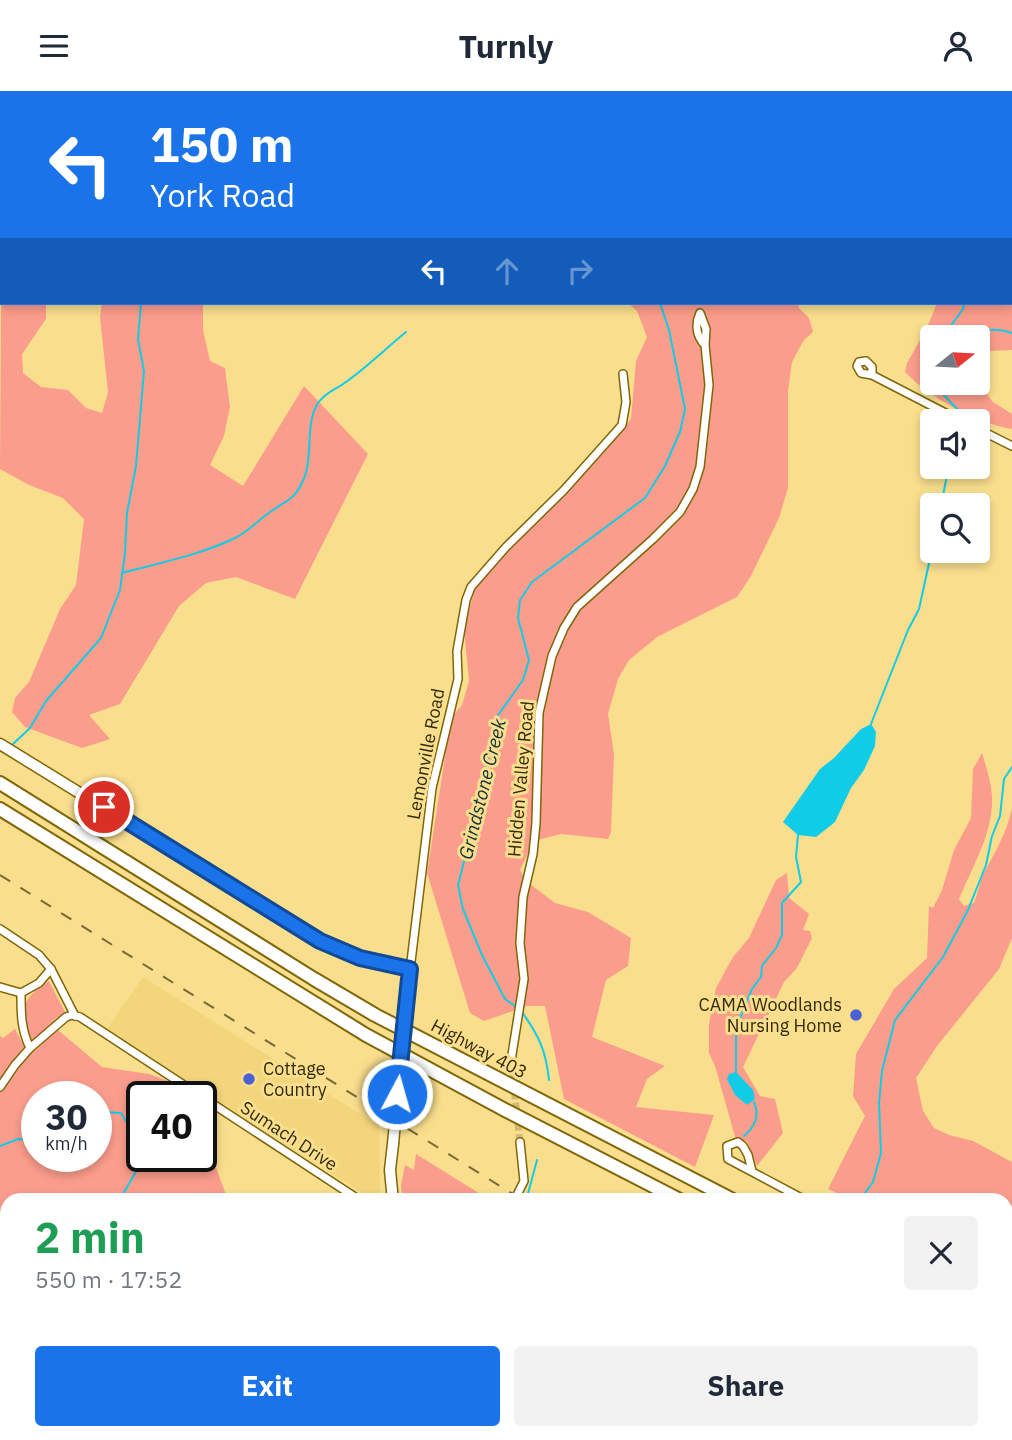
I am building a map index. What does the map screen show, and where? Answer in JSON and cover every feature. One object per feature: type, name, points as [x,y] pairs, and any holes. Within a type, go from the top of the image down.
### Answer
[{"type":"highway","name":"Highway 403","points":[[0,783],[355,1003],[719,1193]]},
{"type":"highway","points":[[0,809],[366,1035],[666,1193]]},
{"type":"highway","points":[[662,1164],[729,1193]]},
{"type":"street","name":"Hidden Valley Road","points":[[511,1061],[524,979],[520,943],[523,897],[533,854],[536,823],[539,713],[552,656],[577,607],[653,540],[680,512],[693,489],[700,467],[709,385],[705,345]]},
{"type":"street","name":"Lemonville Road","points":[[392,1193],[390,1170],[407,995],[432,788],[458,679],[457,651],[466,600],[471,587],[506,547],[564,490],[622,425],[626,402],[623,374]]},
{"type":"street","points":[[872,375],[937,409]]},
{"type":"street","points":[[990,435],[1012,446]]},
{"type":"street","points":[[0,744],[320,941],[360,958],[410,969]]},
{"type":"street","points":[[0,929],[39,955],[51,969],[78,1017]]},
{"type":"street","points":[[0,987],[21,993],[39,983],[51,969]]},
{"type":"street","points":[[21,993],[22,1024],[30,1048]]},
{"type":"street","points":[[0,1087],[30,1048],[66,1017],[78,1017]]},
{"type":"street","name":"Sumach Drive","points":[[78,1017],[349,1193]]},
{"type":"street","points":[[518,1193],[524,1181],[520,1142]]},
{"type":"street","points":[[752,1171],[792,1193]]},
{"type":"shaded area","points":[[1,305],[46,305],[46,319],[22,354],[23,373],[41,387],[68,390],[86,408],[102,413],[108,392],[100,317],[102,305],[203,305],[203,330],[210,361],[225,368],[230,407],[224,436],[210,465],[243,486],[304,386],[368,454],[295,599],[236,577],[206,583],[179,606],[120,704],[89,715],[110,739],[82,748],[25,727],[12,712],[15,698],[29,682],[60,609],[76,585],[84,519],[63,498],[29,485],[0,469]]},
{"type":"shaded area","points":[[630,305],[798,305],[809,318],[813,332],[804,340],[792,362],[788,391],[788,488],[779,518],[751,576],[737,597],[657,637],[629,660],[618,679],[608,714],[614,754],[611,832],[608,839],[561,834],[534,841],[520,870],[526,881],[555,903],[588,912],[631,938],[628,966],[606,980],[592,1037],[665,1066],[647,1079],[636,1107],[714,1115],[695,1167],[564,1099],[545,1006],[527,1006],[484,1021],[470,1013],[427,873],[451,718],[462,705],[469,681],[464,630],[476,584],[493,560],[543,515],[600,457],[631,419],[636,361],[647,337],[637,311]]},
{"type":"shaded area","points":[[936,305],[1012,305],[1012,350],[990,351],[990,325],[928,325]]},
{"type":"shaded area","points":[[920,340],[920,386],[905,372]]},
{"type":"shaded area","points":[[933,395],[987,395],[993,402],[1012,414],[1012,429],[990,423],[990,409],[956,409]]},
{"type":"shaded area","points":[[982,753],[991,785],[992,809],[986,836],[959,899],[964,906],[974,903],[1012,809],[1012,938],[999,969],[937,1046],[916,1078],[923,1111],[934,1128],[973,1141],[1012,1162],[1012,1193],[837,1193],[828,1189],[865,1116],[853,1096],[856,1054],[894,989],[927,958],[929,906],[933,908],[942,890],[954,850],[971,818],[973,769]]},
{"type":"shaded area","points":[[787,873],[789,898],[809,914],[803,930],[810,931],[812,938],[797,968],[784,982],[743,1067],[760,1096],[775,1099],[783,1133],[757,1166],[747,1141],[736,1140],[709,1053],[709,1024],[716,988],[733,957],[749,938],[776,880]]},
{"type":"shaded area","points":[[143,977],[379,1126],[380,1193],[363,1193],[217,1103],[217,1081],[182,1081],[104,1033]]},
{"type":"shaded area","points":[[49,981],[65,1012],[34,1040],[30,1039],[25,1005],[33,993]]},
{"type":"shaded area","points":[[15,1029],[29,1056],[58,1030],[102,1067],[149,1074],[168,1081],[126,1081],[126,1172],[217,1170],[225,1193],[0,1193],[0,1036],[3,1038]]},
{"type":"shaded area","points":[[416,1154],[479,1193],[402,1193],[405,1165],[414,1170]]},
{"type":"water","points":[[871,724],[876,732],[875,746],[835,822],[816,837],[798,835],[783,822],[820,769],[861,729]]},
{"type":"water","points":[[736,1072],[753,1090],[755,1099],[747,1105],[735,1095],[727,1079],[729,1074]]},
{"type":"waterway","points":[[12,745],[30,728],[46,701],[101,638],[120,590],[127,513],[136,466],[144,371],[138,339],[141,305]]},
{"type":"waterway","name":"Grindstone Creek","points":[[515,1006],[505,999],[482,955],[463,909],[458,885],[480,799],[496,718],[523,680],[529,660],[518,618],[520,600],[532,582],[645,498],[665,466],[680,432],[685,409],[669,330],[661,305]]},
{"type":"waterway","points":[[951,325],[964,305]]},
{"type":"waterway","points":[[990,330],[1012,333]]},
{"type":"waterway","points":[[122,573],[222,544],[245,532],[292,497],[305,476],[310,429],[318,403],[406,332]]},
{"type":"waterway","points":[[944,395],[957,409]]},
{"type":"waterway","points":[[944,493],[946,479]]},
{"type":"waterway","points":[[871,724],[919,609],[929,563]]},
{"type":"waterway","points":[[865,1193],[873,1182],[881,1153],[879,1103],[882,1071],[895,1020],[943,957],[968,910],[986,865],[992,836],[1000,816],[1004,779],[1012,767]]},
{"type":"waterway","points":[[736,1072],[736,1028],[752,989],[761,977],[762,966],[782,935],[782,903],[801,882],[796,857],[798,835]]},
{"type":"waterway","name":"Grindstone Creek","points":[[522,1012],[541,1044],[549,1080]]},
{"type":"waterway","points":[[744,1136],[755,1121],[757,1112],[754,1102]]},
{"type":"waterway","name":"Grindstone Creek","points":[[112,1113],[121,1113],[137,1139],[141,1163],[124,1193]]},
{"type":"waterway","name":"Grindstone Creek","points":[[0,1146],[21,1139]]},
{"type":"waterway","name":"Grindstone Creek","points":[[528,1193],[537,1160]]},
{"type":"tunnel","points":[[511,1061],[520,1142]]},
{"type":"railway","points":[[0,875],[511,1193]]},
{"type":"place","name":"CAMA Woodlands Nursing Home","points":[[856,1015]]},
{"type":"place","name":"Cottage Country","points":[[249,1079]]},
{"type":"route","points":[[104,807],[320,941],[360,958],[410,969],[397,1094]]}]
